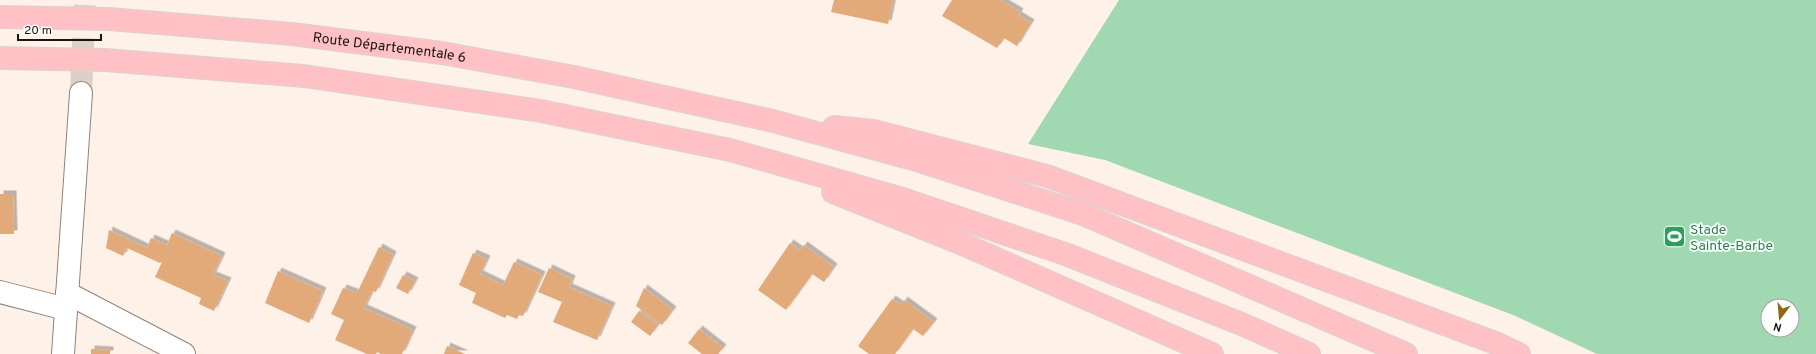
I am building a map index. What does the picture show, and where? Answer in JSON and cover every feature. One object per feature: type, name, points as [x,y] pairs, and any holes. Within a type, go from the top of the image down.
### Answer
[{"type":"highway","name":"Route Départementale 6","points":[[0,17],[109,19],[292,34],[442,53],[574,77],[773,122]]},
{"type":"highway","points":[[0,58],[105,60],[304,76],[541,111],[730,150],[903,199],[1068,255],[1244,325],[1309,354]]},
{"type":"highway","points":[[773,122],[920,161],[1083,214],[1406,354]]},
{"type":"highway","points":[[773,122],[874,131],[1047,176],[1498,344],[1519,354]]},
{"type":"highway","points":[[730,150],[965,245],[1212,354]]},
{"type":"street","points":[[63,354],[81,93]]},
{"type":"street","points":[[0,292],[66,301],[184,354]]},
{"type":"green space","points":[[1119,0],[1816,0],[1816,354],[1597,354],[1513,315],[1105,160],[1028,144]]},
{"type":"building","points":[[834,0],[893,0],[888,24],[831,12]]},
{"type":"building","points":[[952,0],[1000,0],[1020,12],[1018,15],[1031,23],[1017,46],[1004,38],[997,48],[942,16]]},
{"type":"building","points":[[0,194],[13,194],[14,234],[0,234]]},
{"type":"building","points":[[109,230],[147,248],[151,238],[167,245],[172,233],[222,256],[213,275],[228,281],[214,311],[199,304],[201,298],[155,277],[162,262],[160,263],[127,248],[123,256],[106,248]]},
{"type":"building","points":[[790,243],[800,250],[804,245],[834,267],[824,282],[812,274],[786,310],[758,290]]},
{"type":"building","points":[[379,247],[393,255],[376,292],[372,291],[364,308],[413,330],[402,354],[381,354],[377,352],[376,354],[367,354],[335,340],[344,320],[331,314],[343,288],[357,293]]},
{"type":"building","points":[[473,253],[487,259],[480,274],[503,285],[514,262],[542,275],[523,316],[519,315],[517,319],[507,315],[505,318],[472,303],[476,293],[459,285]]},
{"type":"building","points":[[549,268],[572,279],[569,287],[612,306],[597,340],[553,322],[562,302],[538,292]]},
{"type":"building","points":[[278,271],[323,291],[309,323],[265,303]]},
{"type":"building","points":[[403,275],[415,281],[408,294],[396,288]]},
{"type":"building","points":[[644,288],[673,310],[662,325],[636,306]]},
{"type":"building","points":[[892,299],[901,305],[904,300],[934,322],[923,336],[913,329],[895,354],[869,354],[858,346]]},
{"type":"building","points":[[639,311],[658,325],[650,336],[631,322]]},
{"type":"building","points":[[699,329],[723,348],[718,354],[702,354],[688,343]]},
{"type":"building","points":[[447,346],[465,354],[444,354]]},
{"type":"building","points":[[91,349],[110,350],[110,354],[91,354]]},
{"type":"tunnel","points":[[81,93],[85,0]]},
{"type":"place","name":"Stade Sainte-Barbe","points":[[1675,237]]}]
